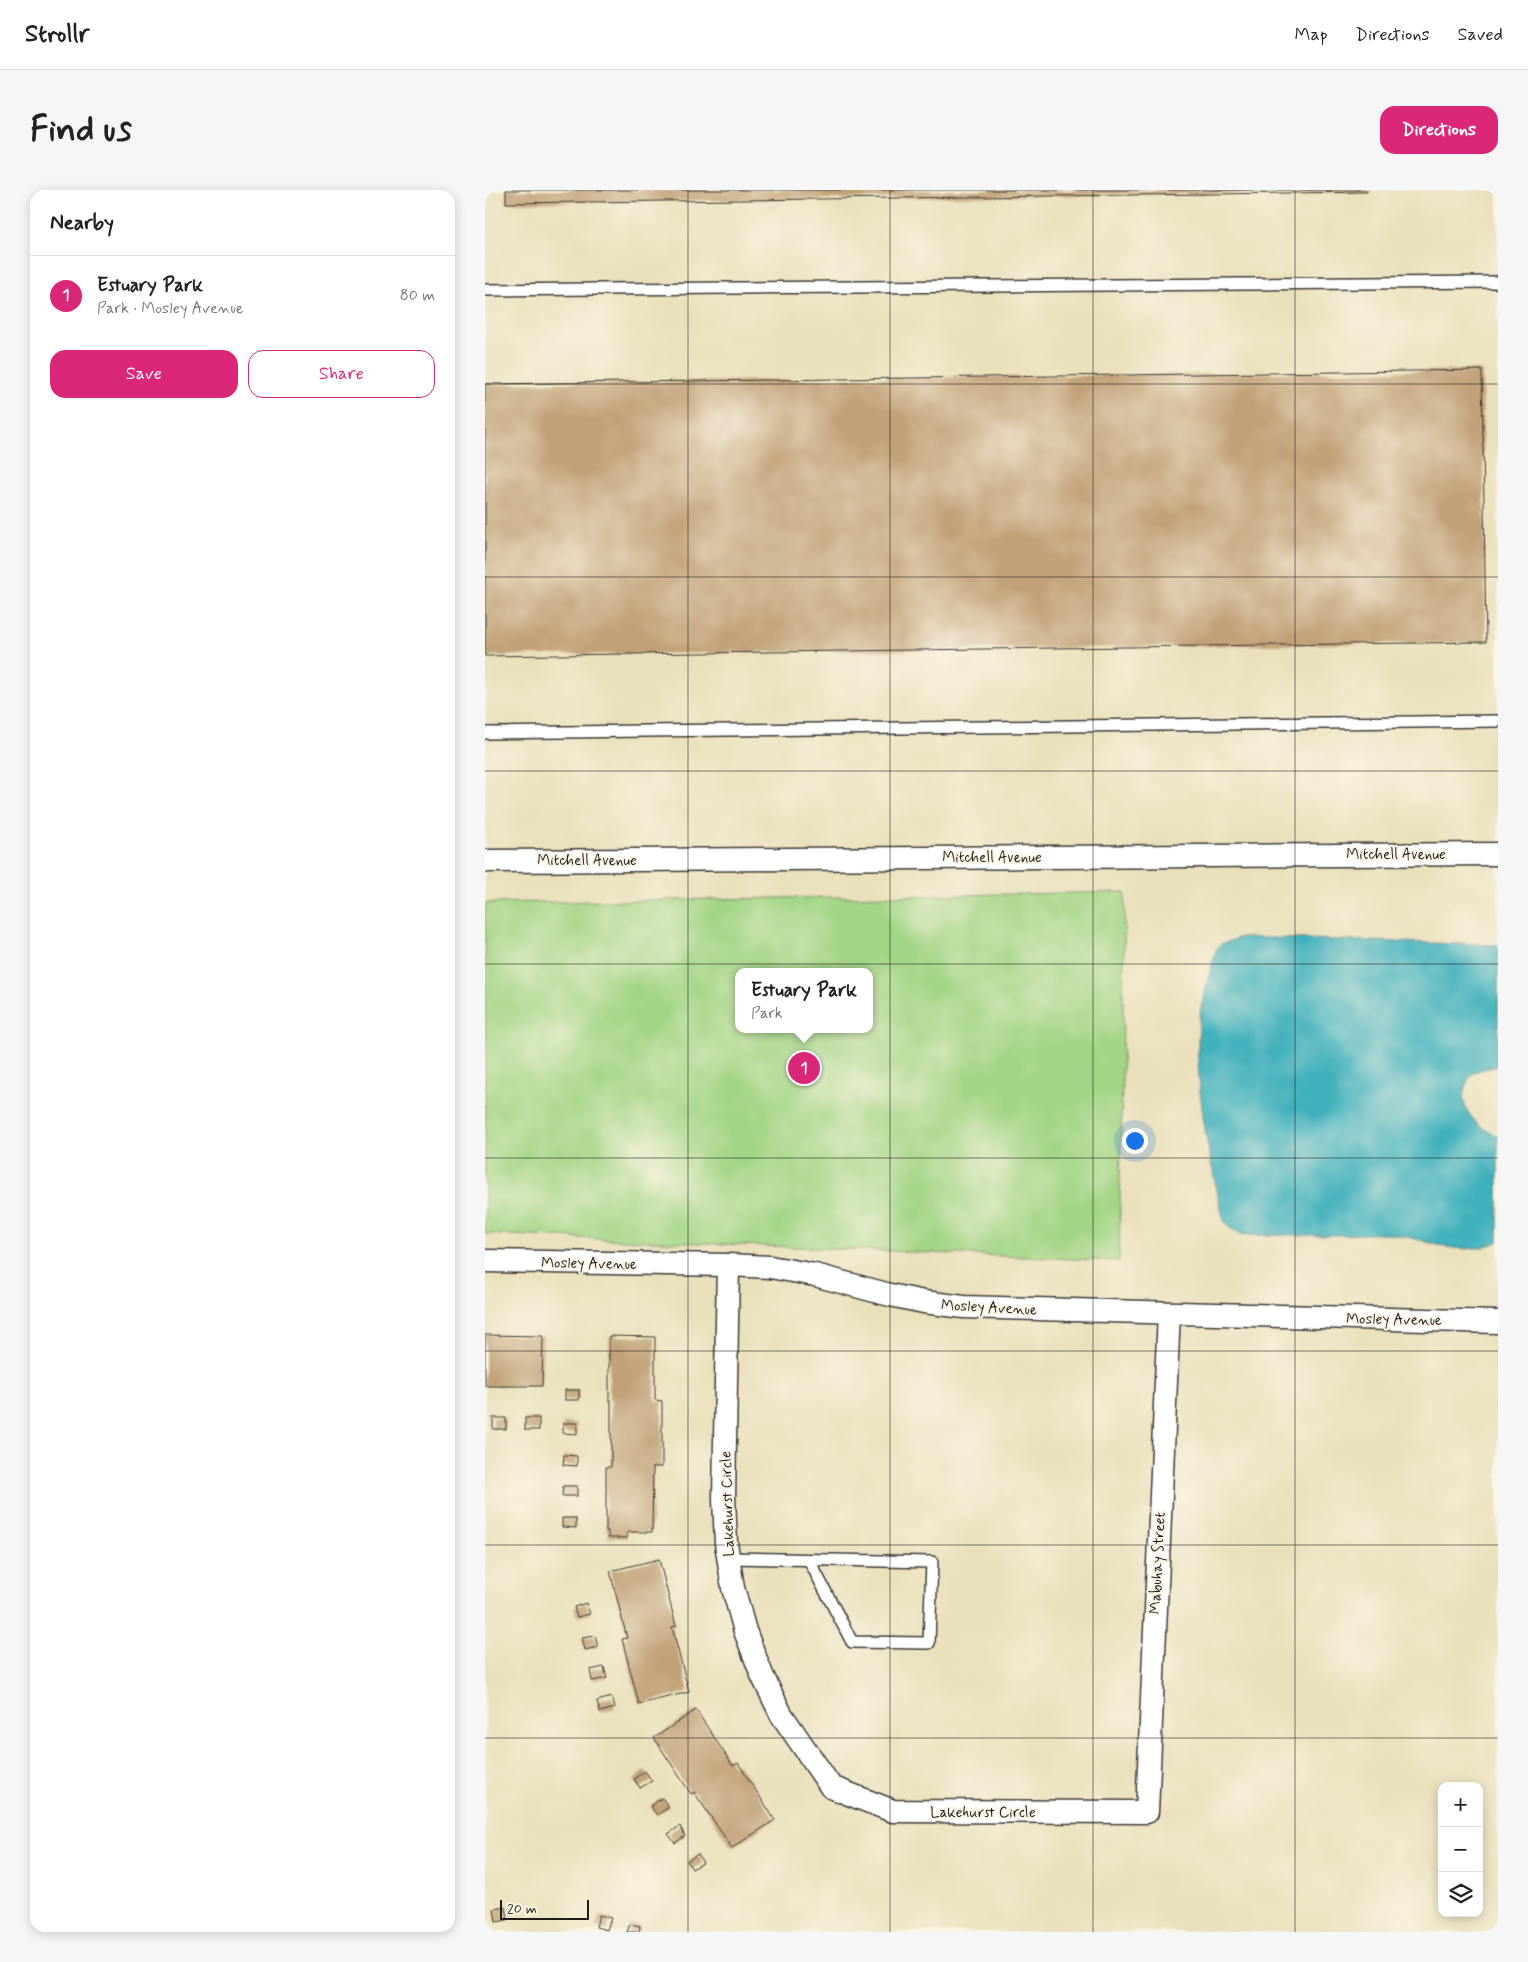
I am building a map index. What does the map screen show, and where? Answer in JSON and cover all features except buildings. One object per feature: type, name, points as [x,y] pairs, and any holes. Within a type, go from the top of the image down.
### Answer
[{"type":"street","name":"Mitchell Avenue","points":[[485,861],[1498,854]]},
{"type":"street","name":"Mosley Avenue","points":[[485,1261],[728,1265],[770,1268],[815,1275],[890,1296],[963,1307],[1498,1322]]},
{"type":"street","name":"Lakehurst Circle","points":[[728,1265],[724,1499],[726,1543],[733,1588],[745,1631],[761,1675],[781,1714],[831,1787],[893,1811],[1147,1812]]},
{"type":"street","name":"Mabuhay Street","points":[[1147,1812],[1169,1313]]},
{"type":"lane","points":[[485,290],[1498,282]]},
{"type":"lane","points":[[485,733],[1498,721]]},
{"type":"lane","points":[[728,1558],[931,1562],[929,1643],[852,1642],[809,1560]]},
{"type":"green space","points":[[1125,892],[1119,1261],[485,1234],[485,903]]},
{"type":"water","points":[[1241,937],[1498,945],[1498,1066],[1480,1070],[1470,1076],[1464,1093],[1464,1102],[1466,1109],[1476,1122],[1498,1136],[1498,1242],[1468,1249],[1442,1246],[1387,1234],[1246,1235],[1233,1231],[1226,1225],[1203,1119],[1198,1066],[1198,1040],[1201,1006],[1216,950],[1221,944]]},
{"type":"place","name":"Estuary Park","points":[[804,1068]]}]
